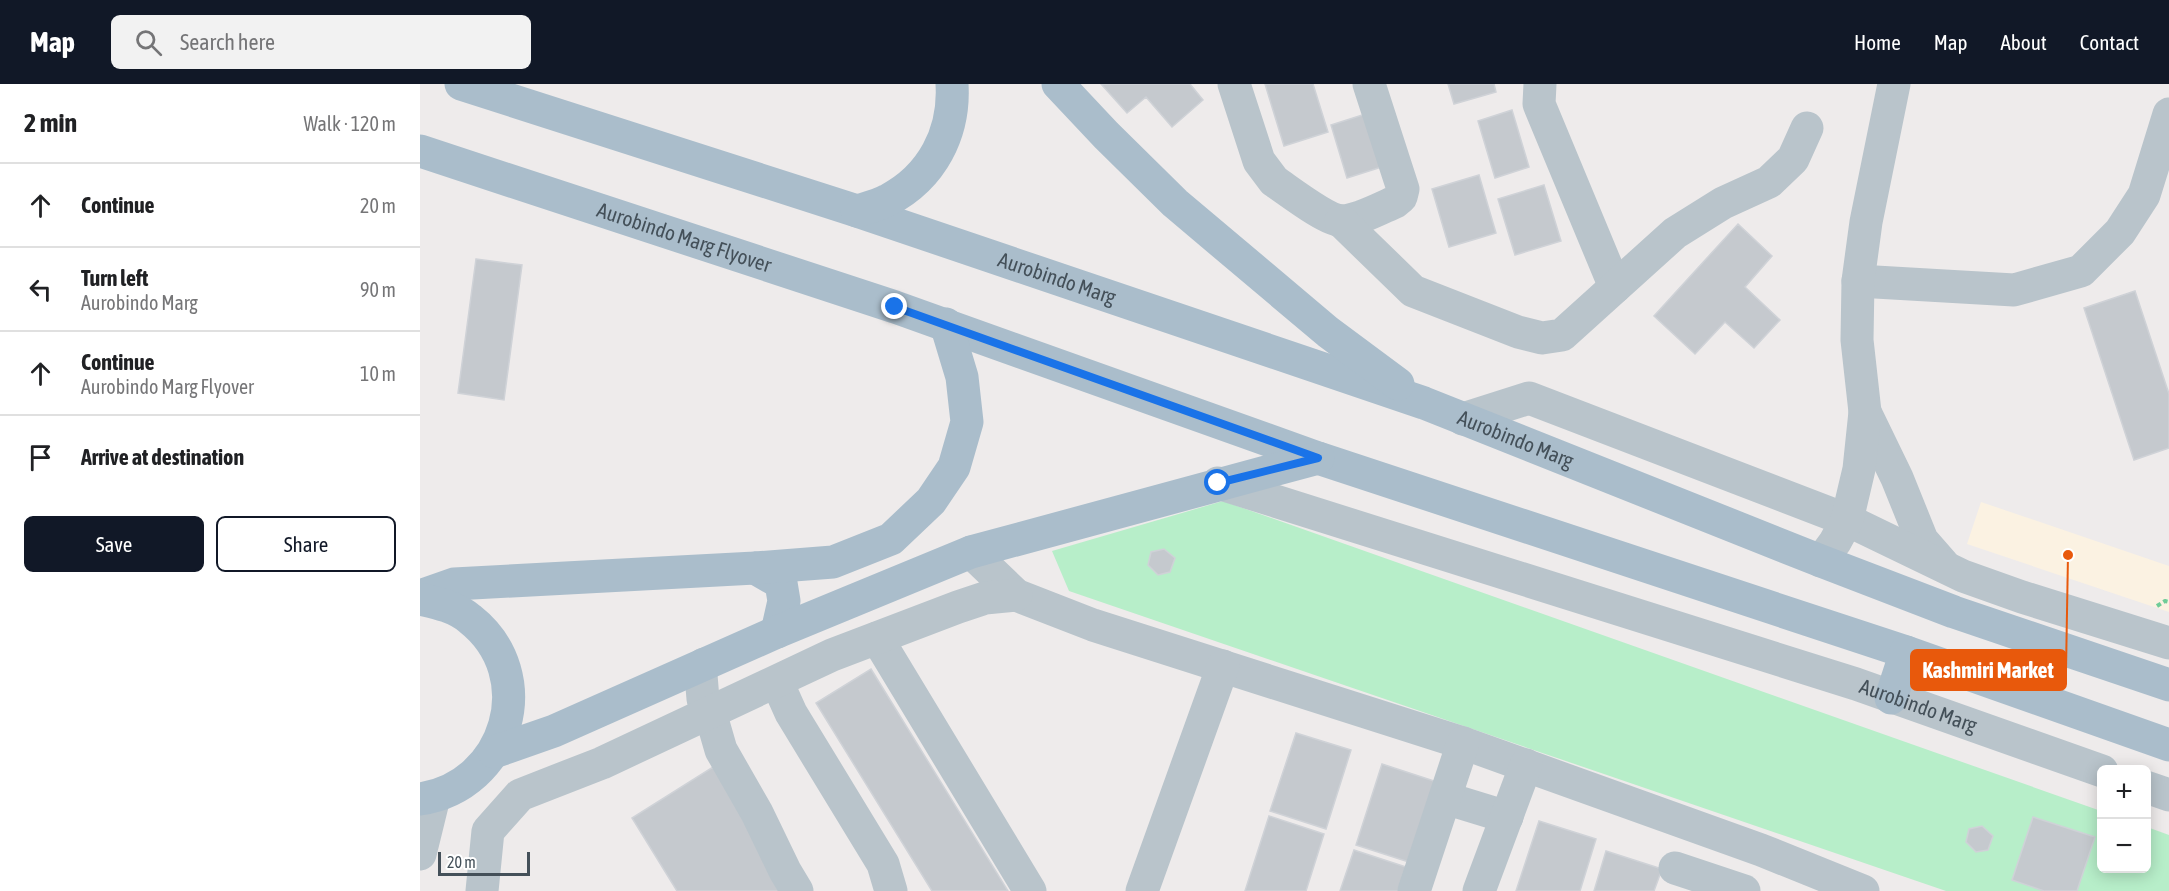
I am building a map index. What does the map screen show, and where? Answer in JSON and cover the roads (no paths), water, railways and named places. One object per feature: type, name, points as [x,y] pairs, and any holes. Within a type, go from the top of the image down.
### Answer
[{"type":"main road","points":[[461,84],[857,211],[886,201],[913,185],[933,162],[947,134],[953,104],[952,84]]},
{"type":"main road","points":[[1058,84],[1175,203],[1328,333],[1424,403]]},
{"type":"main road","name":"Aurobindo Marg Flyover","points":[[420,150],[946,324]]},
{"type":"main road","name":"Aurobindo Marg","points":[[857,211],[1424,403],[1954,612],[2169,685]]},
{"type":"main road","points":[[946,324],[1318,458],[1906,652],[2169,745]]},
{"type":"main road","points":[[420,597],[454,584],[833,562],[891,538],[932,501],[954,466],[967,422],[962,377],[946,324]]},
{"type":"main road","points":[[494,752],[555,731],[777,632],[971,552],[1218,483],[1318,458]]},
{"type":"main road","points":[[755,568],[781,583],[784,602],[777,632]]},
{"type":"main road","points":[[420,597],[444,604],[470,619],[490,640],[504,666],[509,695],[506,724],[494,752],[483,767],[452,790],[427,798]]},
{"type":"main road","points":[[1891,698],[1906,652]]},
{"type":"street","points":[[1234,84],[1259,161],[1266,173],[1274,181],[1330,218],[1341,221],[1351,220],[1395,202],[1401,197],[1402,189],[1369,84]]},
{"type":"street","points":[[1540,84],[1539,104],[1615,287]]},
{"type":"street","points":[[1821,561],[1847,520],[1858,469],[1865,412],[1857,340],[1858,281],[1866,222],[1894,84]]},
{"type":"street","points":[[1858,281],[2014,290],[2081,271],[2120,232],[2144,195],[2169,114]]},
{"type":"street","points":[[1341,221],[1413,291],[1518,332],[1542,338],[1562,335],[1675,234],[1723,204],[1769,182],[1793,159],[1807,128]]},
{"type":"street","points":[[1463,419],[1529,398],[1847,520],[1963,576],[2022,597],[2169,642]]},
{"type":"street","points":[[1865,412],[1897,478],[1922,540],[1940,562],[1963,576]]},
{"type":"street","name":"Aurobindo Marg","points":[[1218,483],[1844,681],[2097,769]]},
{"type":"street","points":[[971,552],[1016,595],[1093,625],[1526,765],[1761,850],[1863,891]]},
{"type":"street","points":[[1954,612],[1963,576]]},
{"type":"street","points":[[482,891],[488,831],[520,795],[602,763],[832,655],[985,598],[1016,595]]},
{"type":"street","points":[[877,638],[1030,891]]},
{"type":"street","points":[[704,664],[701,675],[703,699],[710,712],[721,750],[797,891]]},
{"type":"street","points":[[1142,891],[1223,666]]},
{"type":"street","points":[[777,682],[791,713],[883,864],[891,891]]},
{"type":"street","points":[[1414,891],[1462,743]]},
{"type":"street","points":[[1479,891],[1526,765]]},
{"type":"street","points":[[2151,789],[2169,795]]},
{"type":"street","points":[[420,854],[427,798]]},
{"type":"street","points":[[1445,798],[1507,817]]},
{"type":"street","points":[[1690,825],[1670,879],[1746,891],[1761,850]]},
{"type":"place","name":"Kashmiri Market","points":[[2068,555]]}]
